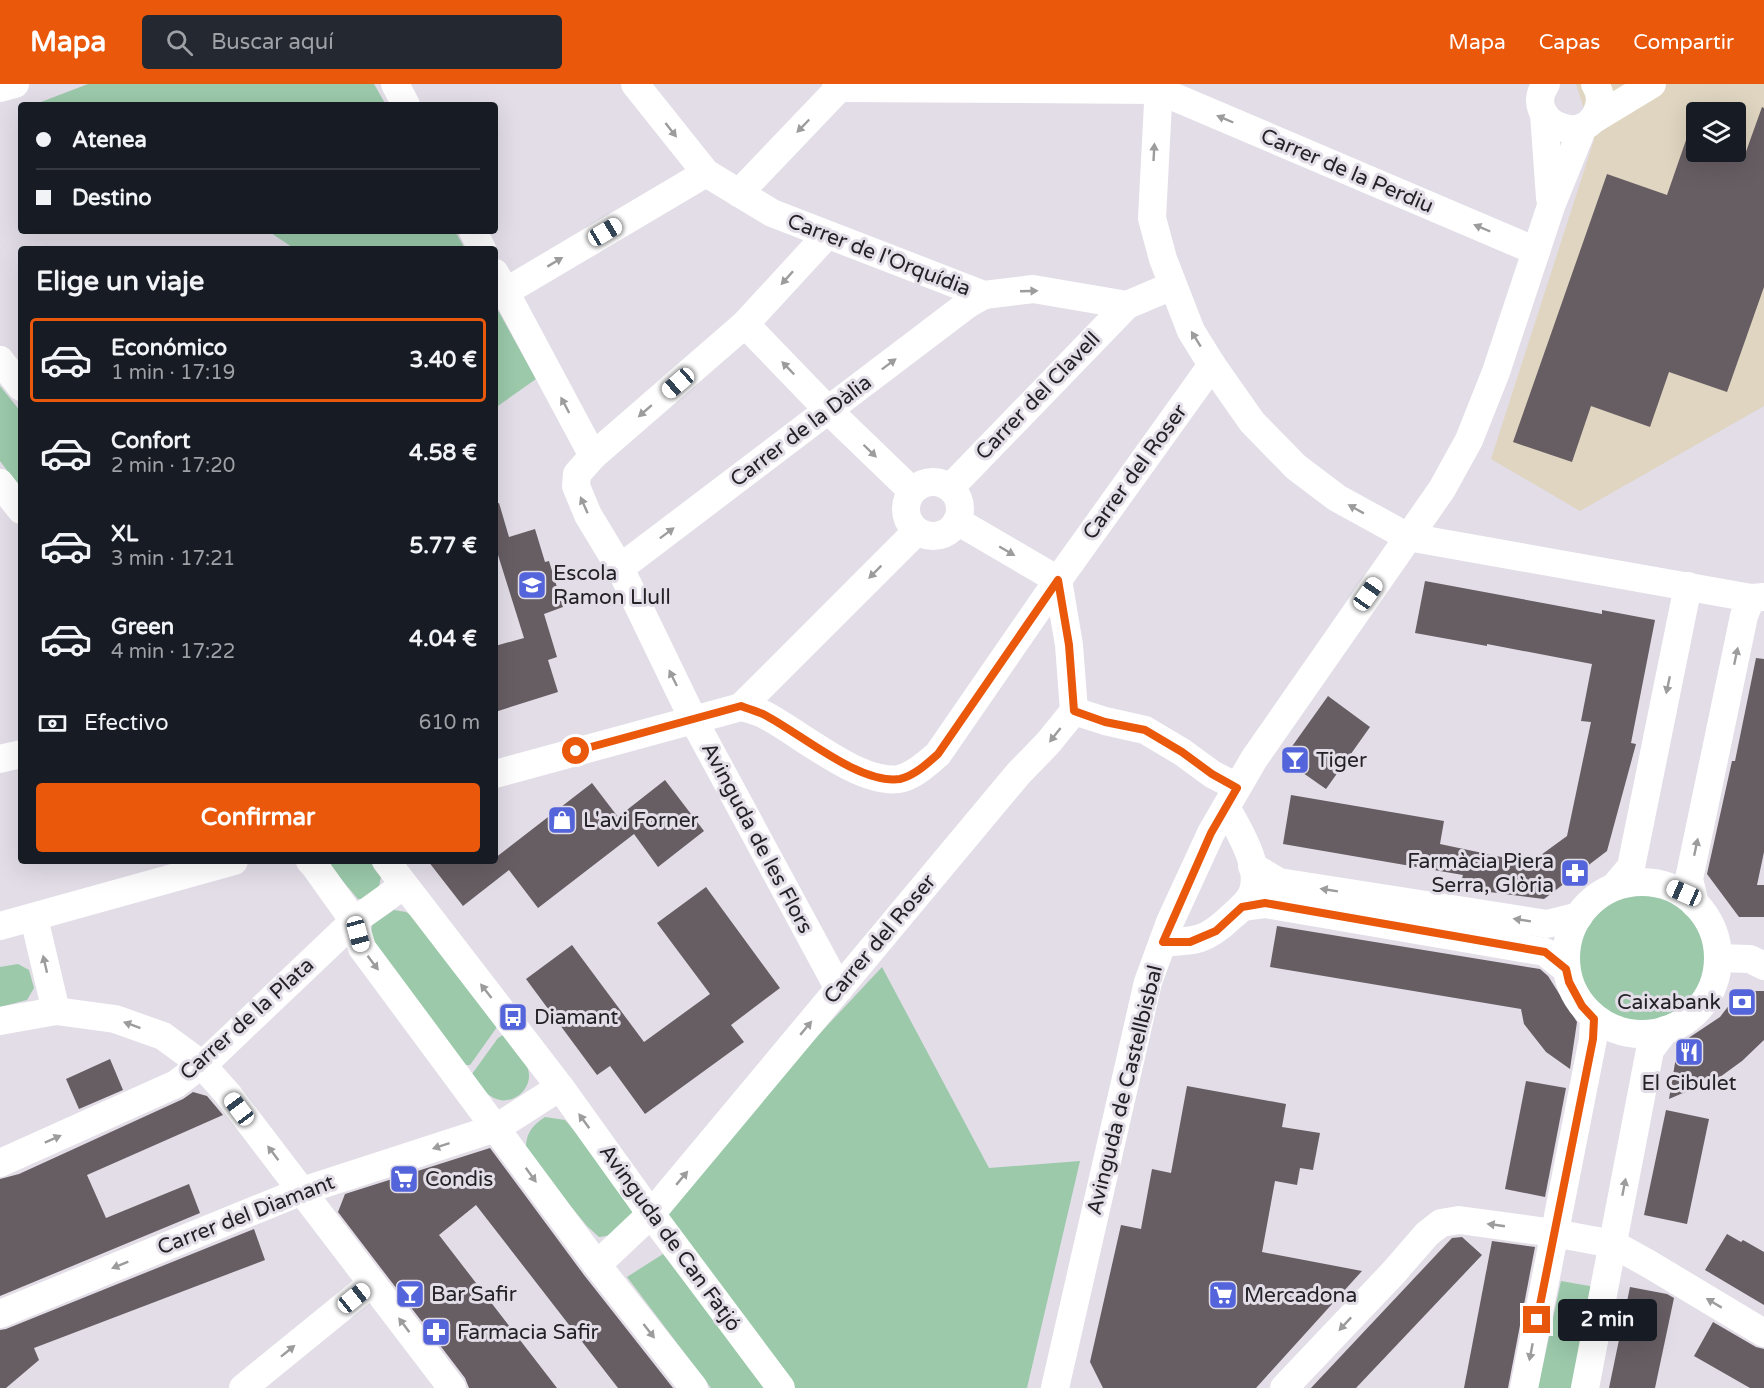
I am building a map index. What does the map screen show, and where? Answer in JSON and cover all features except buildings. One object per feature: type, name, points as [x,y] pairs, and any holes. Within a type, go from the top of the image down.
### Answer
[{"type":"street","points":[[0,88],[15,84]]},
{"type":"street","points":[[395,84],[404,102]]},
{"type":"street","name":"Carrer de l'Orquídia","points":[[635,84],[706,173],[772,213],[984,295],[1033,289],[1127,305]]},
{"type":"street","name":"Avinguda de Castellbisbal","points":[[1055,1388],[1148,982],[1163,942],[1211,833],[1254,759],[1442,489],[1469,440],[1496,372],[1551,206],[1587,124],[1597,113],[1600,103],[1599,93],[1594,84]]},
{"type":"street","points":[[1541,92],[1551,122],[1559,128],[1569,130],[1587,124],[1652,84]]},
{"type":"street","points":[[739,193],[840,85],[1158,87],[1152,218],[1172,286],[1191,331],[1212,365],[1252,422],[1296,467],[1337,498],[1408,537],[1758,597],[1744,616],[1689,879],[1695,904]]},
{"type":"street","name":"Carrer de la Perdiu","points":[[1158,87],[1536,251]]},
{"type":"street","name":"Avinguda de Castellbisbal","points":[[1541,92],[1551,206]]},
{"type":"street","points":[[706,173],[500,283],[593,456],[745,324],[827,235]]},
{"type":"street","points":[[1127,305],[1172,286]]},
{"type":"street","name":"Carrer de la Dàlia","points":[[620,568],[968,304],[984,295]]},
{"type":"street","name":"Carrer del Clavell","points":[[950,488],[1127,305]]},
{"type":"street","points":[[745,324],[828,410],[912,491]]},
{"type":"street","points":[[0,360],[18,383]]},
{"type":"street","name":"Carrer del Roser","points":[[741,706],[762,714],[850,766],[876,777],[900,779],[922,768],[938,754],[1058,580],[1212,365]]},
{"type":"street","name":"Avinguda de les Flors","points":[[593,456],[578,474],[576,486],[588,515],[620,568],[693,719],[839,989]]},
{"type":"street","points":[[927,482],[936,482],[950,488],[959,503],[960,512],[957,522],[951,529],[940,535],[930,536],[917,531],[907,518],[906,509],[912,491],[927,482]]},
{"type":"street","points":[[0,483],[18,506]]},
{"type":"street","points":[[957,522],[1058,580],[1069,645],[1074,711],[1105,722],[1145,730],[1182,752],[1212,774],[1232,797],[1254,874],[1252,893],[1242,907],[1216,931],[1190,942],[1163,942]]},
{"type":"street","points":[[498,773],[741,706],[917,531]]},
{"type":"street","points":[[1615,886],[1641,881],[1660,883],[1684,893],[1709,920],[1718,958],[1717,974],[1707,999],[1689,1019],[1676,1026],[1651,1034],[1615,1032],[1594,1019],[1582,1006],[1569,982],[1566,969],[1567,942],[1571,929],[1585,906],[1615,886],[1631,867],[1688,586]]},
{"type":"street","name":"Carrer del Roser","points":[[597,1265],[651,1214],[1010,783],[1048,743],[1074,711]]},
{"type":"street","points":[[0,759],[18,755]]},
{"type":"street","points":[[0,926],[223,864]]},
{"type":"street","points":[[314,864],[354,921],[362,948],[597,1265],[694,1388]]},
{"type":"street","name":"Avinguda de Can Fatjó","points":[[388,864],[560,1087],[651,1214],[781,1388]]},
{"type":"street","points":[[1252,866],[1279,882],[1547,924],[1579,916]]},
{"type":"street","name":"Carrer de la Plata","points":[[0,1164],[176,1084],[201,1064],[354,921],[405,885]]},
{"type":"street","points":[[1242,907],[1265,903],[1545,952],[1566,969]]},
{"type":"street","points":[[34,918],[56,1011]]},
{"type":"street","points":[[1718,958],[1759,958]]},
{"type":"street","points":[[0,1021],[56,1011],[115,1019],[163,1036],[201,1064],[226,1092],[372,1283],[445,1385]]},
{"type":"street","points":[[1524,1388],[1593,1039],[1594,1019]]},
{"type":"street","points":[[1585,1388],[1650,1050],[1665,1030]]},
{"type":"street","points":[[496,1128],[560,1087]]},
{"type":"street","name":"Carrer del Diamant","points":[[0,1314],[302,1191],[496,1128]]},
{"type":"street","points":[[1284,1388],[1427,1234],[1442,1223],[1460,1220],[1613,1244],[1764,1333]]},
{"type":"street","points":[[243,1388],[372,1283]]},
{"type":"shaded area","points":[[1576,84],[1764,84],[1764,406],[1580,511],[1491,459],[1594,140]]},
{"type":"green space","points":[[88,84],[374,84],[384,102],[41,102]]},
{"type":"green space","points":[[272,234],[457,234],[463,246],[290,246]]},
{"type":"green space","points":[[498,310],[536,379],[498,406]]},
{"type":"green space","points":[[0,386],[18,408],[18,485],[0,461]]},
{"type":"green space","points":[[328,864],[372,864],[381,877],[379,886],[369,899],[358,899]]},
{"type":"green space","points":[[1641,892],[1666,897],[1687,911],[1701,932],[1706,957],[1701,982],[1687,1003],[1666,1017],[1641,1022],[1616,1017],[1595,1003],[1581,982],[1576,957],[1581,932],[1595,911],[1616,897]]},
{"type":"green space","points":[[394,910],[406,912],[412,916],[497,1027],[470,1065],[465,1065],[373,945],[372,925]]},
{"type":"green space","points":[[18,964],[29,970],[34,988],[27,1000],[0,1007],[0,967]]},
{"type":"green space","points":[[882,967],[989,1168],[1080,1161],[1027,1388],[783,1388],[651,1214]]},
{"type":"green space","points":[[503,1035],[524,1060],[529,1076],[525,1089],[508,1100],[490,1096],[481,1088],[472,1074],[498,1038]]},
{"type":"green space","points":[[545,1117],[565,1120],[623,1191],[632,1211],[626,1227],[610,1235],[599,1237],[587,1226],[526,1152],[530,1132]]},
{"type":"green space","points":[[663,1254],[768,1388],[711,1388],[627,1277]]},
{"type":"green space","points":[[1561,1281],[1595,1287],[1574,1388],[1538,1388]]},
{"type":"place","name":"Escola Ramon Llull","points":[[532,585]]},
{"type":"place","name":"Tiger","points":[[1295,760]]},
{"type":"place","name":"L'avi Forner","points":[[562,820]]},
{"type":"place","name":"Farmàcia Piera Serra, Glòria","points":[[1575,873]]},
{"type":"place","name":"Caixabank","points":[[1742,1002]]},
{"type":"place","name":"Diamant","points":[[513,1017]]},
{"type":"place","name":"El Cibulet","points":[[1689,1052]]},
{"type":"place","name":"Condis","points":[[404,1179]]},
{"type":"place","name":"Bar Safir","points":[[410,1294]]},
{"type":"place","name":"Mercadona","points":[[1223,1295]]},
{"type":"place","name":"Farmacia Safir","points":[[436,1332]]},
{"type":"route","points":[[576,751],[741,706],[762,714],[850,766],[876,777],[900,779],[922,768],[938,754],[1058,580],[1069,645],[1074,711],[1105,722],[1145,730],[1237,788],[1211,833],[1163,942],[1190,942],[1216,931],[1242,907],[1265,903],[1545,952],[1566,969],[1569,982],[1582,1006],[1594,1019],[1593,1039],[1537,1320]]}]
